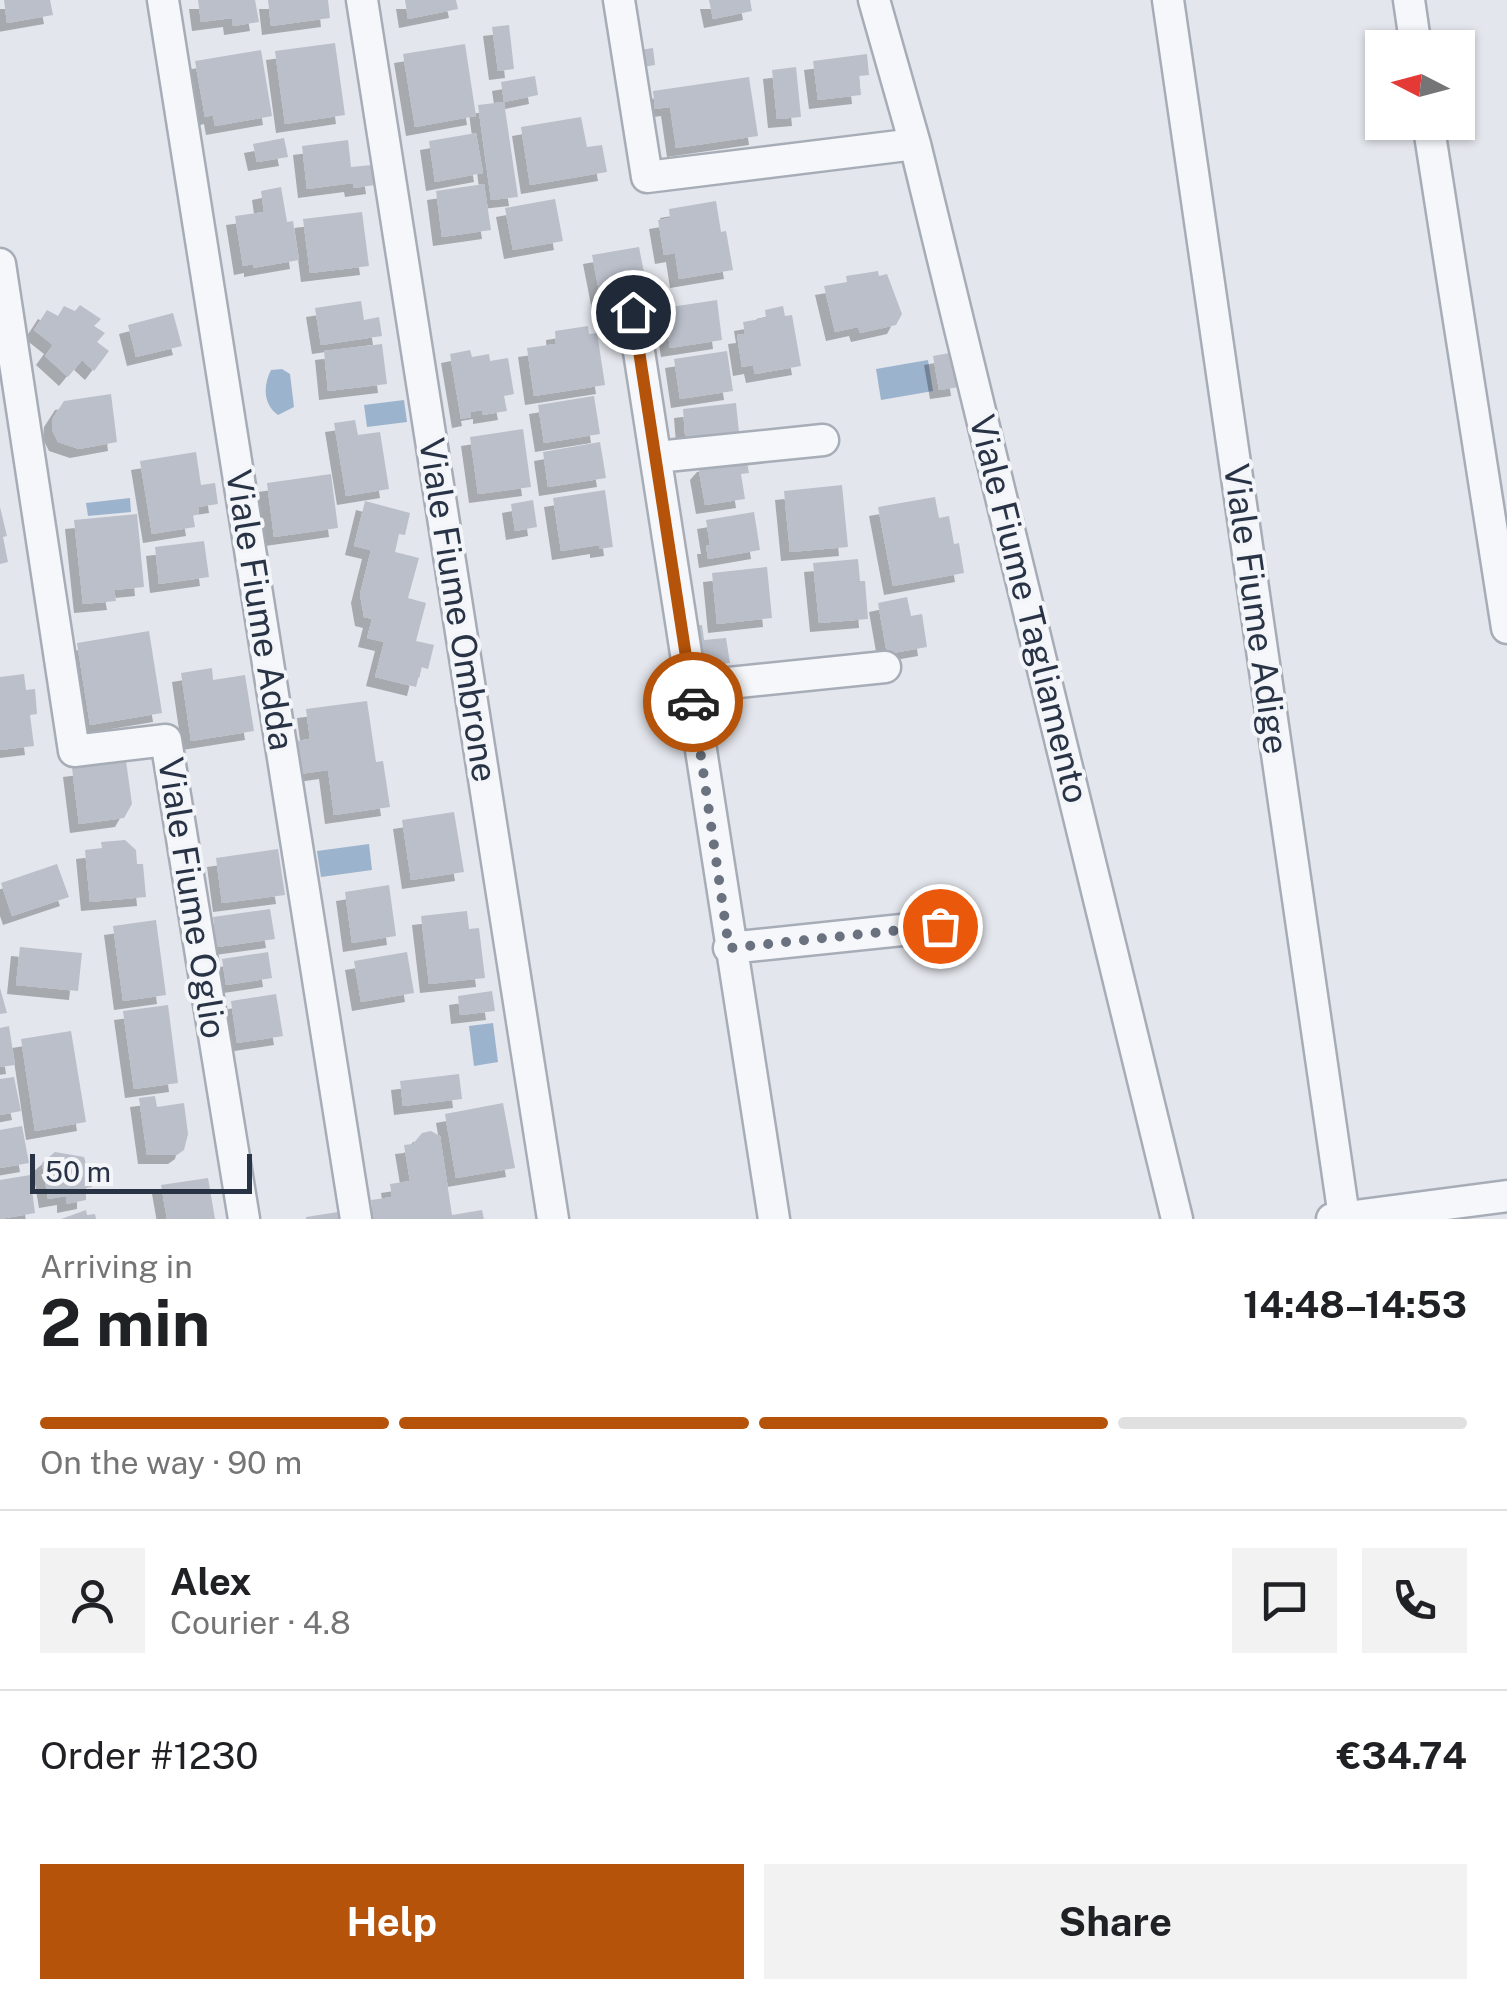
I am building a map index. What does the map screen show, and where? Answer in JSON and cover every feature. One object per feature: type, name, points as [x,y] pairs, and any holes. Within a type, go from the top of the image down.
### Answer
[{"type":"street","name":"Viale Fiume Adda","points":[[163,0],[356,1219]]},
{"type":"street","name":"Viale Fiume Ombrone","points":[[362,0],[553,1219]]},
{"type":"street","points":[[619,0],[647,177],[916,144]]},
{"type":"street","name":"Viale Fiume Tagliamento","points":[[874,0],[916,144],[1177,1219]]},
{"type":"street","name":"Viale Fiume Adige","points":[[1168,0],[1338,1218]]},
{"type":"street","points":[[1408,0],[1413,30]]},
{"type":"street","points":[[1431,140],[1507,628]]},
{"type":"street","name":"Viale Fiume Oglio","points":[[0,264],[74,751],[166,740],[244,1219]]},
{"type":"street","points":[[633,312],[774,1219]]},
{"type":"street","points":[[657,457],[824,440]]},
{"type":"street","points":[[690,686],[885,668]]},
{"type":"street","points":[[729,948],[940,926]]},
{"type":"street","points":[[1338,1218],[1410,1214],[1507,1196]]},
{"type":"water","points":[[928,360],[933,391],[881,400],[876,369]]},
{"type":"water","points":[[282,369],[290,374],[294,407],[278,415],[269,406],[266,388],[271,370]]},
{"type":"water","points":[[404,400],[407,422],[367,427],[364,405]]},
{"type":"water","points":[[130,498],[131,512],[88,516],[86,503]]},
{"type":"water","points":[[369,844],[372,870],[321,877],[317,851]]},
{"type":"water","points":[[493,1023],[498,1062],[474,1066],[469,1026]]},
{"type":"building","points":[[4,0],[50,0],[53,15],[7,23]]},
{"type":"building","points":[[198,0],[255,0],[259,22],[233,26],[232,18],[201,22]]},
{"type":"building","points":[[268,0],[328,0],[330,18],[271,26]]},
{"type":"building","points":[[405,0],[456,0],[458,9],[408,19]]},
{"type":"building","points":[[709,0],[750,0],[752,11],[713,19]]},
{"type":"building","points":[[509,25],[514,69],[498,71],[492,27]]},
{"type":"building","points":[[335,43],[345,115],[285,124],[275,51]]},
{"type":"building","points":[[465,44],[476,116],[415,127],[403,54]]},
{"type":"building","points":[[653,48],[655,65],[637,68],[634,51]]},
{"type":"building","points":[[261,50],[272,116],[215,126],[213,115],[205,117],[195,61]]},
{"type":"building","points":[[867,54],[869,75],[859,76],[861,95],[818,100],[813,61]]},
{"type":"building","points":[[796,67],[801,117],[777,119],[772,70]]},
{"type":"building","points":[[535,76],[538,95],[504,102],[501,82]]},
{"type":"building","points":[[749,77],[758,136],[676,148],[670,107],[655,109],[653,91]]},
{"type":"building","points":[[504,102],[518,197],[491,200],[478,105]]},
{"type":"building","points":[[581,117],[587,147],[602,145],[607,172],[530,185],[521,127]]},
{"type":"building","points":[[476,133],[483,173],[435,182],[429,141]]},
{"type":"building","points":[[284,138],[288,157],[257,162],[253,144]]},
{"type":"building","points":[[348,140],[351,167],[372,165],[375,185],[354,188],[353,183],[307,189],[302,146]]},
{"type":"building","points":[[484,184],[491,230],[442,237],[436,191]]},
{"type":"building","points":[[281,187],[287,222],[293,221],[299,260],[253,268],[253,264],[243,266],[235,216],[264,212],[261,191]]},
{"type":"building","points":[[555,199],[563,241],[513,250],[505,208]]},
{"type":"building","points":[[716,201],[733,270],[679,279],[675,253],[664,255],[658,220],[670,218],[669,209]]},
{"type":"building","points":[[362,212],[369,266],[310,273],[303,219]]},
{"type":"building","points":[[639,247],[648,293],[601,301],[592,255]]},
{"type":"building","points":[[878,271],[879,276],[887,274],[902,314],[896,325],[860,333],[858,327],[835,332],[824,286],[847,282],[846,276]]},
{"type":"building","points":[[717,300],[722,340],[670,348],[664,308]]},
{"type":"building","points":[[361,301],[364,320],[379,317],[382,336],[321,345],[315,308]]},
{"type":"building","points":[[80,305],[101,319],[94,326],[105,333],[97,342],[109,351],[94,371],[82,360],[68,377],[45,356],[53,345],[34,330],[47,310],[58,316],[64,306],[75,311]]},
{"type":"building","points":[[783,306],[785,316],[792,315],[801,366],[755,374],[753,365],[742,367],[737,335],[745,334],[743,322],[766,318],[765,310]]},
{"type":"building","points":[[173,313],[182,346],[136,357],[128,325]]},
{"type":"building","points":[[588,326],[589,334],[597,333],[605,385],[534,396],[527,348],[556,344],[555,331]]},
{"type":"building","points":[[382,344],[387,384],[328,391],[324,351]]},
{"type":"building","points":[[470,350],[472,357],[489,354],[490,361],[508,358],[514,394],[504,396],[507,411],[482,415],[482,410],[470,412],[471,417],[461,419],[450,354]]},
{"type":"building","points":[[727,351],[733,391],[680,399],[674,359]]},
{"type":"building","points":[[955,352],[960,387],[939,390],[933,356]]},
{"type":"building","points":[[111,394],[117,442],[79,449],[58,442],[52,430],[53,418],[64,401]]},
{"type":"building","points":[[594,396],[600,434],[544,443],[538,405]]},
{"type":"building","points":[[736,403],[740,442],[686,447],[683,409]]},
{"type":"building","points":[[355,420],[358,435],[380,432],[389,489],[346,496],[334,423]]},
{"type":"building","points":[[523,429],[531,487],[478,494],[470,437]]},
{"type":"building","points":[[600,442],[606,478],[548,487],[543,452]]},
{"type":"building","points":[[196,452],[201,485],[215,483],[218,504],[198,507],[199,514],[193,515],[195,527],[152,534],[140,461]]},
{"type":"building","points":[[746,457],[749,473],[741,474],[745,499],[705,505],[699,471],[706,463]]},
{"type":"building","points":[[331,474],[338,528],[274,537],[267,483]]},
{"type":"building","points":[[842,485],[848,547],[790,552],[784,491]]},
{"type":"building","points":[[605,490],[613,547],[599,549],[599,545],[561,551],[553,498]]},
{"type":"building","points":[[935,497],[939,518],[949,516],[964,573],[893,586],[878,507]]},
{"type":"building","points":[[533,500],[537,527],[515,531],[511,504]]},
{"type":"building","points":[[365,501],[410,513],[405,535],[399,534],[395,552],[419,558],[408,598],[426,603],[416,641],[434,645],[428,669],[421,667],[416,687],[375,677],[384,642],[367,638],[372,619],[364,617],[360,594],[371,550],[354,546]]},
{"type":"building","points":[[0,507],[8,562],[0,564]]},
{"type":"building","points":[[754,512],[760,550],[708,559],[706,520]]},
{"type":"building","points":[[137,514],[144,587],[114,590],[116,601],[83,604],[74,520]]},
{"type":"building","points":[[204,541],[209,577],[159,584],[155,547]]},
{"type":"building","points":[[858,559],[860,581],[865,581],[868,619],[819,623],[813,563]]},
{"type":"building","points":[[767,567],[772,618],[717,624],[712,573]]},
{"type":"building","points":[[907,597],[911,616],[922,614],[927,647],[887,654],[878,603]]},
{"type":"building","points":[[702,625],[704,640],[726,638],[730,663],[703,666],[693,626]]},
{"type":"building","points":[[149,631],[162,713],[90,725],[77,643]]},
{"type":"building","points":[[212,668],[213,680],[245,675],[254,731],[191,741],[181,673]]},
{"type":"building","points":[[24,674],[26,690],[35,689],[37,714],[30,715],[34,746],[0,750],[0,677]]},
{"type":"building","points":[[367,701],[376,762],[383,761],[390,807],[334,815],[328,770],[293,775],[289,742],[310,739],[306,709]]},
{"type":"building","points":[[126,761],[132,804],[124,818],[79,824],[72,768]]},
{"type":"building","points":[[454,812],[464,872],[411,880],[402,820]]},
{"type":"building","points":[[125,840],[136,850],[137,864],[143,864],[146,897],[90,902],[85,850],[102,848],[101,842]]},
{"type":"building","points":[[278,849],[285,895],[222,903],[216,858]]},
{"type":"building","points":[[57,864],[69,897],[12,916],[1,883]]},
{"type":"building","points":[[389,885],[396,936],[352,943],[345,892]]},
{"type":"building","points":[[270,909],[275,939],[217,947],[213,917]]},
{"type":"building","points":[[467,911],[469,929],[479,928],[485,978],[429,984],[421,916]]},
{"type":"building","points":[[156,920],[166,995],[123,1001],[113,926]]},
{"type":"building","points":[[20,947],[82,953],[78,991],[16,985]]},
{"type":"building","points":[[268,952],[272,978],[226,985],[222,959]]},
{"type":"building","points":[[407,952],[414,993],[361,1002],[354,961]]},
{"type":"building","points":[[0,988],[7,1013],[0,1014]]},
{"type":"building","points":[[492,991],[495,1011],[460,1015],[458,996]]},
{"type":"building","points":[[276,994],[283,1036],[237,1043],[231,1001]]},
{"type":"building","points":[[168,1005],[178,1083],[134,1089],[123,1011]]},
{"type":"building","points":[[9,1026],[15,1065],[0,1067],[0,1028]]},
{"type":"building","points":[[71,1031],[86,1122],[35,1131],[21,1039]]},
{"type":"building","points":[[459,1074],[462,1099],[403,1106],[400,1081]]},
{"type":"building","points":[[14,1077],[21,1111],[0,1115],[0,1079]]},
{"type":"building","points":[[155,1096],[157,1107],[184,1103],[188,1134],[184,1150],[177,1155],[147,1155],[139,1098]]},
{"type":"building","points":[[503,1103],[515,1168],[456,1178],[445,1114]]},
{"type":"building","points":[[22,1126],[29,1163],[0,1168],[0,1130]]},
{"type":"building","points":[[431,1131],[440,1136],[452,1215],[482,1210],[484,1219],[374,1219],[371,1200],[392,1197],[390,1184],[410,1181],[404,1145],[413,1144],[422,1133]]},
{"type":"building","points":[[55,1152],[84,1157],[92,1187],[86,1188],[86,1200],[66,1204],[66,1196],[48,1199],[42,1163]]},
{"type":"building","points":[[30,1175],[35,1213],[0,1219],[0,1180]]},
{"type":"building","points":[[208,1178],[215,1219],[167,1219],[161,1185]]},
{"type":"building","points":[[86,1210],[87,1215],[95,1214],[96,1219],[61,1219]]},
{"type":"building","points":[[338,1212],[339,1219],[306,1219],[306,1217]]},
{"type":"way so far","points":[[693,702],[729,948],[940,926]]},
{"type":"route","points":[[633,312],[693,702]]}]
